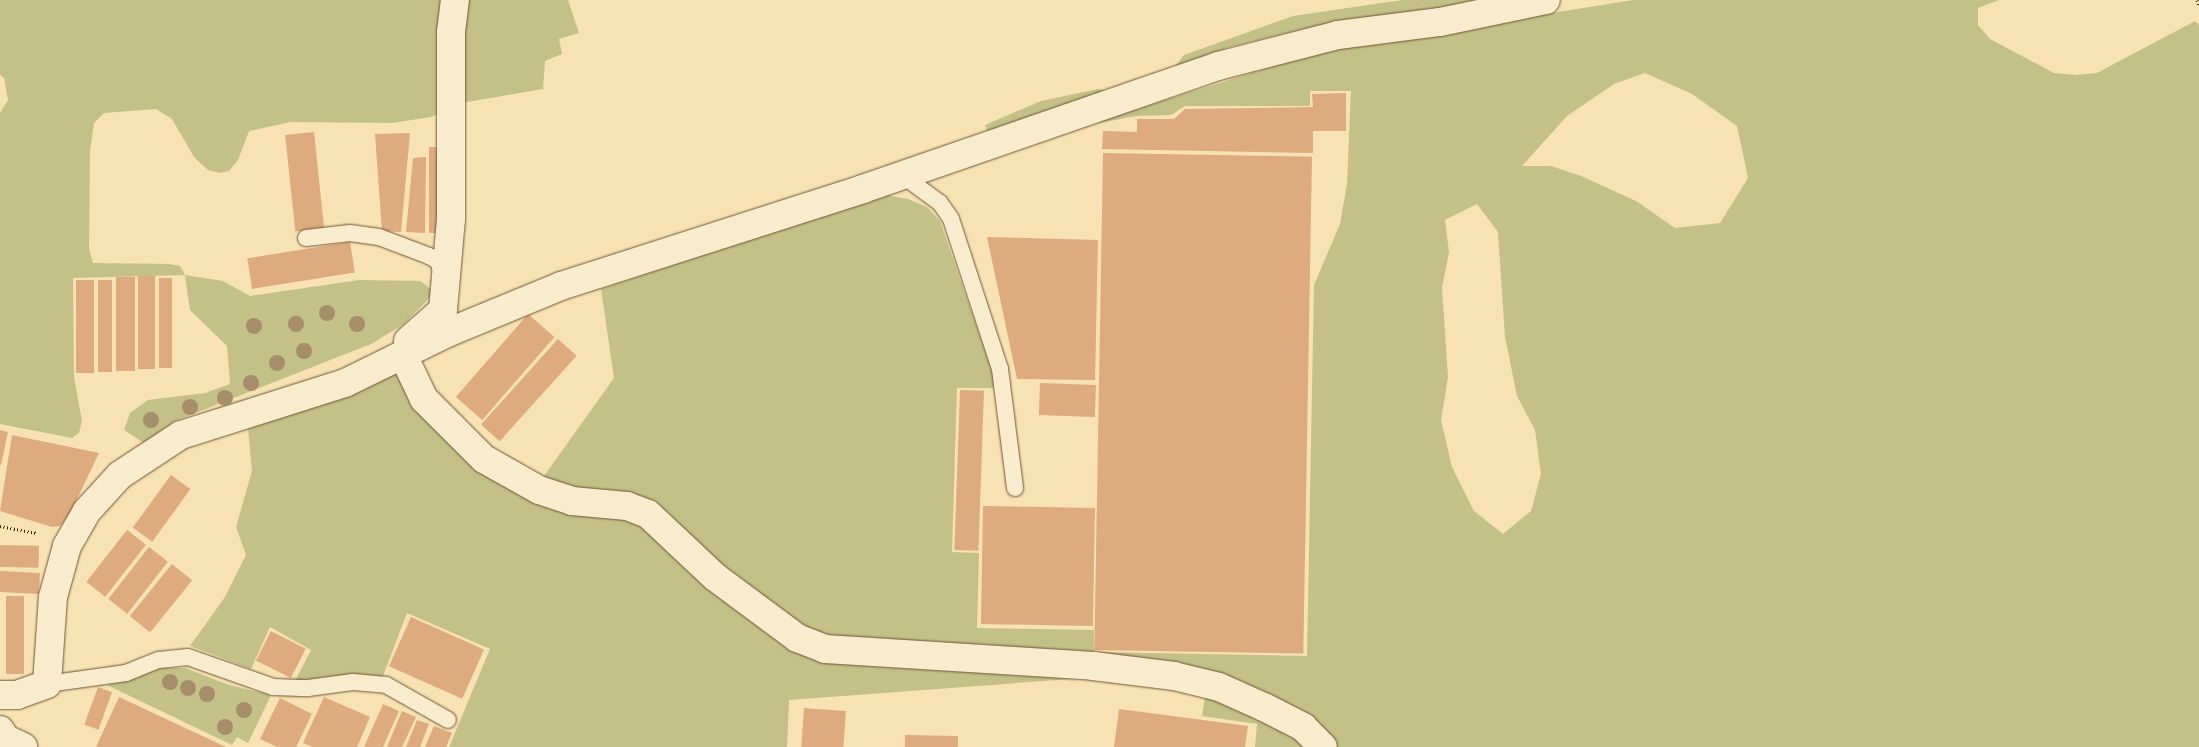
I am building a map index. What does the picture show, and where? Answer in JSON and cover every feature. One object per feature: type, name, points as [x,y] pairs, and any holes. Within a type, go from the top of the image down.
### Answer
[{"type":"street","points":[[0,695],[18,695],[47,684],[53,597],[67,546],[87,511],[120,475],[202,421],[347,371],[416,337],[443,310],[446,284],[454,0]]},
{"type":"street","points":[[181,435],[344,383],[561,286],[902,175],[1128,95],[1277,48],[1338,35],[1440,22],[1546,0]]},
{"type":"street","points":[[403,355],[424,400],[484,458],[538,490],[572,501],[627,506],[648,514],[716,577],[797,638],[825,649],[1093,666],[1174,676],[1220,687],[1264,707],[1302,727],[1323,747]]},
{"type":"lane","points":[[902,175],[940,203],[951,219],[1000,369],[1015,488]]},
{"type":"lane","points":[[306,238],[350,233],[379,237],[438,261],[446,284]]},
{"type":"lane","points":[[47,684],[126,673],[158,660],[188,657],[273,687],[308,688],[352,682],[386,686],[448,720]]},
{"type":"path","points":[[2197,0],[2199,5]]},
{"type":"shaded area","points":[[0,0],[448,0],[446,110],[431,117],[392,123],[291,122],[249,131],[238,160],[229,171],[219,173],[208,170],[194,157],[172,119],[156,109],[104,113],[94,123],[90,151],[89,248],[93,263],[169,264],[180,266],[185,275],[73,278],[74,377],[82,421],[79,433],[72,438],[0,424],[0,113],[8,100],[4,78],[0,75]]},
{"type":"shaded area","points":[[464,0],[568,0],[579,33],[559,39],[562,54],[545,61],[543,89],[461,103]]},
{"type":"shaded area","points":[[1402,0],[1491,0],[1303,29],[1229,47],[1173,69],[1184,55],[1293,16]]},
{"type":"shaded area","points":[[1633,0],[1999,0],[1978,8],[1978,25],[1990,39],[2054,73],[2076,75],[2097,73],[2195,21],[2199,25],[2199,747],[1332,747],[1270,703],[802,634],[694,548],[544,476],[614,378],[601,289],[885,195],[908,199],[927,207],[940,221],[998,388],[957,388],[952,552],[979,553],[977,628],[1094,630],[1094,652],[1307,656],[1314,285],[1340,224],[1347,184],[1351,91],[1310,91],[1310,106],[1185,106],[1171,115],[1136,116],[1083,126],[1328,49]],"holes":[[[1645,73],[1692,94],[1737,126],[1748,178],[1720,223],[1675,228],[1636,201],[1581,176],[1551,166],[1522,166],[1567,116],[1614,84]],[[1477,204],[1498,232],[1505,337],[1517,396],[1535,430],[1541,474],[1531,511],[1503,534],[1474,511],[1452,467],[1441,420],[1448,377],[1442,288],[1449,252],[1445,220]]]},
{"type":"shaded area","points":[[1098,89],[1110,92],[989,134],[985,125],[1041,101]]},
{"type":"shaded area","points":[[185,275],[223,281],[250,296],[359,280],[420,281],[435,292],[404,324],[371,344],[175,421],[144,443],[124,430],[130,413],[148,400],[205,393],[230,384],[227,346],[190,310]]},
{"type":"shaded area","points":[[397,370],[479,465],[624,513],[787,641],[1084,678],[789,700],[787,747],[449,747],[490,649],[407,613],[383,676],[357,674],[295,681],[311,650],[270,627],[251,669],[190,646],[225,597],[246,555],[236,527],[252,471],[248,427]]},
{"type":"shaded area","points":[[163,668],[185,668],[229,685],[271,695],[248,743],[237,737],[232,745],[107,685]]},
{"type":"shaded area","points":[[1206,692],[1312,747],[1255,747],[1257,724],[1202,716]]},
{"type":"building","points":[[1346,93],[1346,131],[1313,131],[1313,153],[1102,149],[1103,131],[1137,132],[1137,119],[1174,119],[1185,109],[1313,107],[1312,94]]},
{"type":"building","points":[[314,132],[324,228],[295,231],[285,135]]},
{"type":"building","points":[[410,133],[401,232],[382,231],[375,134]]},
{"type":"building","points":[[429,147],[446,147],[446,233],[429,233]]},
{"type":"building","points":[[1103,153],[1312,157],[1303,654],[1094,650]]},
{"type":"building","points":[[426,157],[425,233],[406,232],[413,158]]},
{"type":"building","points":[[987,237],[1098,240],[1095,380],[1017,379]]},
{"type":"building","points":[[350,242],[355,273],[252,289],[247,258]]},
{"type":"building","points":[[138,276],[155,276],[155,369],[138,369]]},
{"type":"building","points":[[116,277],[135,277],[135,371],[116,371]]},
{"type":"building","points":[[159,278],[172,278],[172,368],[159,368]]},
{"type":"building","points":[[76,280],[94,280],[94,373],[76,373]]},
{"type":"building","points":[[98,280],[112,280],[112,372],[98,372]]},
{"type":"building","points":[[528,314],[554,337],[482,420],[456,397]]},
{"type":"building","points":[[558,339],[577,356],[500,441],[481,424]]},
{"type":"building","points":[[1040,383],[1096,385],[1095,417],[1039,415]]},
{"type":"building","points":[[960,390],[984,391],[978,551],[954,550]]},
{"type":"building","points":[[0,430],[8,432],[1,465],[0,465]]},
{"type":"building","points":[[12,435],[99,453],[70,514],[60,526],[52,527],[0,511]]},
{"type":"building","points":[[171,475],[190,489],[152,542],[133,528]]},
{"type":"building","points":[[983,506],[1095,508],[1093,626],[981,624]]},
{"type":"building","points":[[127,530],[146,545],[105,597],[86,582]]},
{"type":"building","points":[[0,545],[39,546],[39,568],[0,567]]},
{"type":"building","points":[[149,547],[168,562],[127,614],[108,599]]},
{"type":"building","points":[[172,564],[192,580],[150,632],[130,616]]},
{"type":"building","points":[[0,571],[40,573],[39,594],[0,592]]},
{"type":"building","points":[[6,596],[24,596],[24,674],[6,674]]},
{"type":"building","points":[[411,617],[484,650],[462,699],[389,666]]},
{"type":"building","points":[[271,631],[306,649],[291,678],[256,660]]},
{"type":"building","points":[[98,687],[112,692],[98,730],[84,725]]},
{"type":"building","points":[[119,697],[226,747],[96,747]]},
{"type":"building","points":[[324,697],[370,717],[357,747],[313,747],[303,743]]},
{"type":"building","points":[[280,698],[312,714],[296,747],[277,747],[260,739]]},
{"type":"building","points":[[383,704],[399,711],[383,747],[364,747]]},
{"type":"building","points":[[804,708],[846,711],[843,747],[801,747]]},
{"type":"building","points":[[1119,709],[1248,726],[1245,747],[1114,747]]},
{"type":"building","points":[[402,711],[416,717],[402,747],[387,747]]},
{"type":"building","points":[[417,720],[429,724],[420,747],[406,747]]},
{"type":"building","points":[[434,726],[452,733],[446,747],[425,747]]},
{"type":"building","points":[[905,735],[958,736],[958,747],[905,747]]}]
